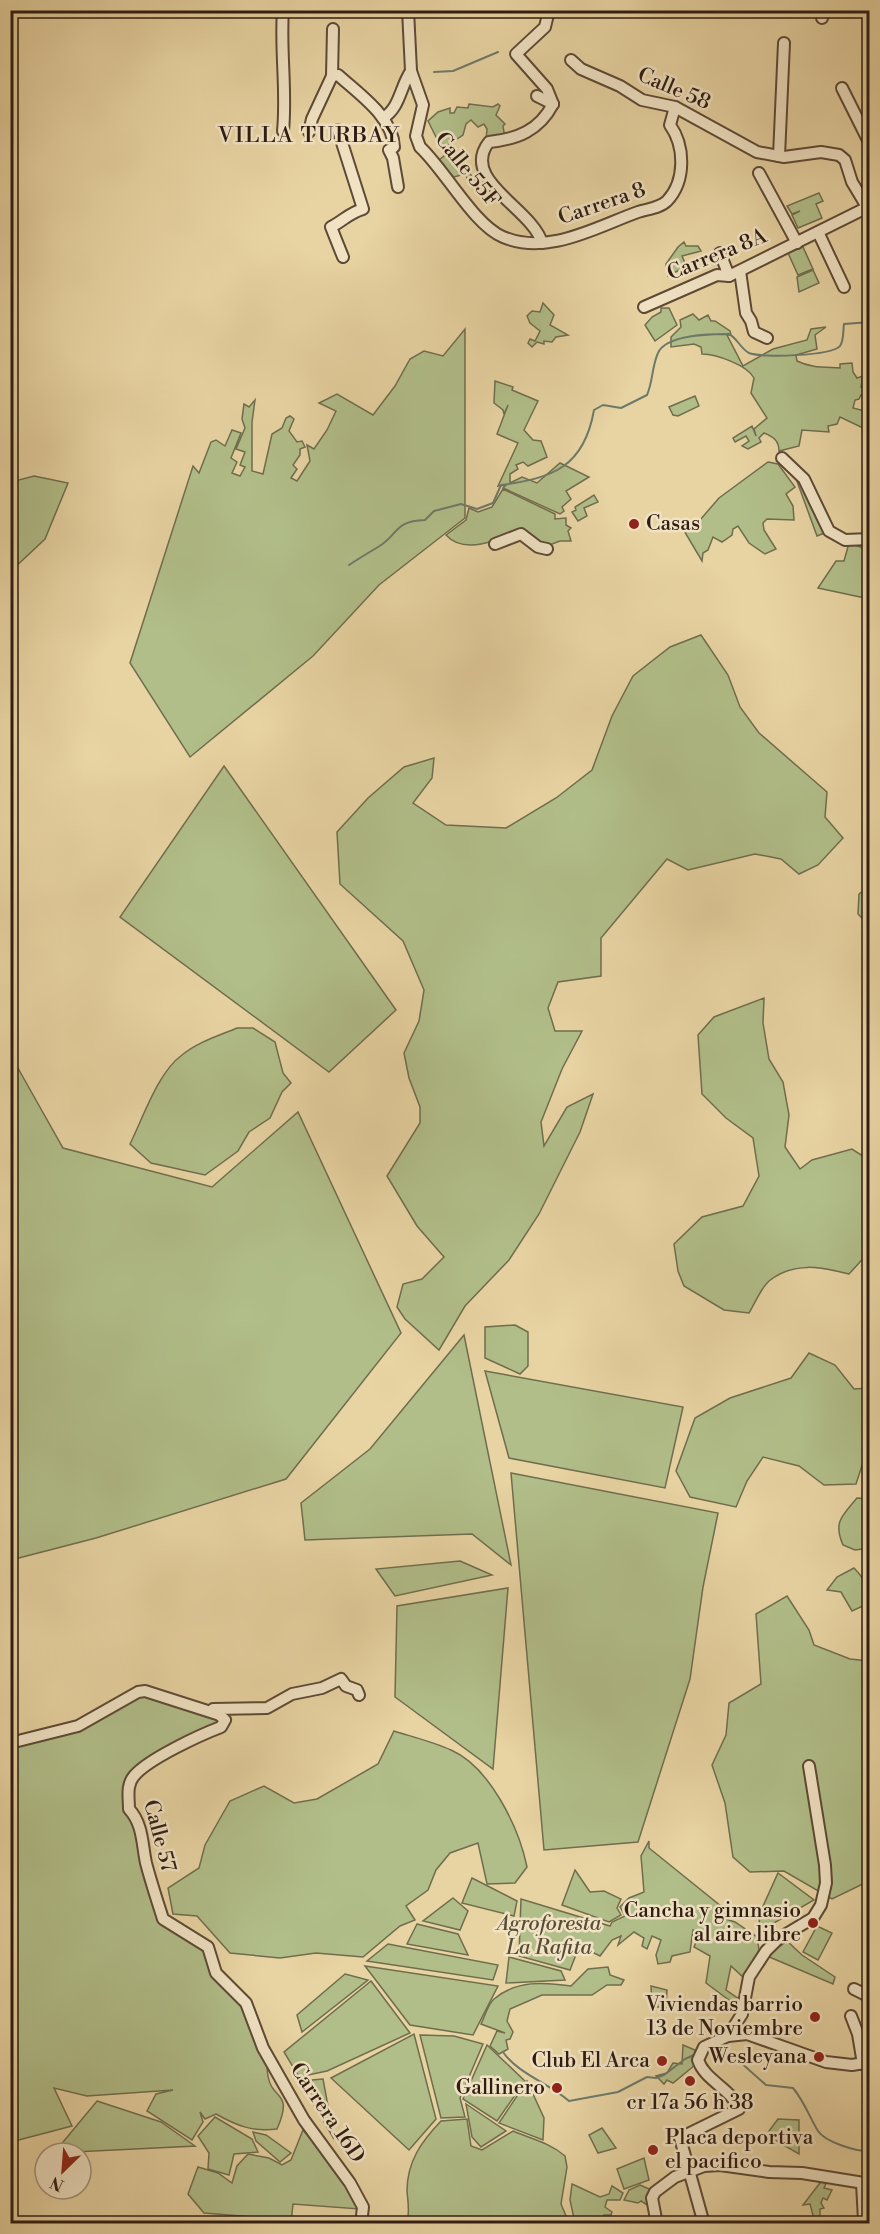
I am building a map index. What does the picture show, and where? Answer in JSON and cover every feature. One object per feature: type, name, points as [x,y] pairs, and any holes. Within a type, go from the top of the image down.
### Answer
[{"type":"street","points":[[283,10],[281,48],[286,82],[283,131]]},
{"type":"street","name":"Calle 55F","points":[[408,10],[411,71],[423,105],[416,136],[420,147],[495,234],[518,241],[542,243]]},
{"type":"street","points":[[549,10],[545,27],[516,52],[516,57],[547,89],[553,104]]},
{"type":"street","points":[[309,132],[312,119],[332,76],[333,29]]},
{"type":"street","points":[[783,47],[779,156],[833,152],[845,160],[852,182],[868,207]]},
{"type":"street","name":"Calle 58","points":[[571,60],[581,69],[620,86],[642,100],[675,107],[739,143],[763,153],[779,156]]},
{"type":"street","points":[[383,118],[396,105],[402,86],[411,71]]},
{"type":"street","points":[[332,76],[338,75],[383,118],[393,137],[394,147],[388,150],[393,158],[398,187]]},
{"type":"street","points":[[842,88],[870,144]]},
{"type":"street","points":[[537,96],[553,104]]},
{"type":"street","points":[[542,243],[537,228],[488,179],[482,168],[483,150],[489,142],[520,137],[547,115],[553,104]]},
{"type":"street","name":"Carrera 8","points":[[542,243],[579,236],[665,203],[681,179],[678,142],[670,125],[675,107]]},
{"type":"street","points":[[338,130],[363,209],[349,213],[331,227],[343,257]]},
{"type":"street","points":[[759,173],[797,243]]},
{"type":"street","name":"Carrera 8A","points":[[644,307],[717,275],[729,276],[868,207]]},
{"type":"street","points":[[818,232],[844,287]]},
{"type":"street","points":[[720,253],[729,276]]},
{"type":"street","points":[[740,271],[746,313],[754,332],[767,338]]},
{"type":"street","points":[[782,458],[804,479],[829,531],[845,540],[870,539]]},
{"type":"street","points":[[495,544],[521,534],[538,546],[547,549]]},
{"type":"street","points":[[220,1715],[213,1709],[267,1708],[292,1694],[322,1688],[341,1679],[346,1686],[357,1690],[359,1695]]},
{"type":"street","points":[[10,1743],[78,1726],[138,1692],[146,1691],[220,1715]]},
{"type":"street","name":"Calle 57","points":[[220,1715],[225,1720],[221,1727],[192,1738],[134,1776],[128,1791],[129,1809],[136,1816],[140,1828],[146,1861],[163,1918],[208,1947],[216,1973],[246,2003],[254,2024]]},
{"type":"street","points":[[728,2036],[742,2014],[749,1977],[766,1951],[778,1939],[813,1918],[821,1905],[826,1883],[825,1865],[809,1766]]},
{"type":"street","points":[[854,1989],[870,1996]]},
{"type":"street","points":[[704,2223],[680,2138],[739,2109],[730,2094],[710,2077],[698,2060],[704,2047],[728,2036],[747,2034],[826,2062],[868,2066],[851,2016]]},
{"type":"street","name":"Carrera 16D","points":[[254,2024],[262,2048],[304,2120],[335,2160],[359,2199],[363,2207],[361,2223]]},
{"type":"street","points":[[657,2223],[652,2198],[655,2192],[675,2176],[720,2165],[770,2172],[802,2173],[866,2183],[864,2221],[870,2220]]},
{"type":"green space","points":[[469,104],[493,107],[498,104],[500,106],[496,115],[505,124],[503,126],[505,138],[486,140],[487,129],[484,124],[478,127],[471,120],[466,124],[463,135],[448,145],[450,150],[459,154],[458,156],[464,156],[464,165],[475,181],[470,184],[465,174],[454,177],[442,167],[444,165],[439,160],[445,155],[428,121],[438,112],[450,108],[450,113],[454,113],[457,107],[468,108]]},
{"type":"green space","points":[[819,193],[823,201],[816,204],[822,218],[798,228],[792,215],[800,211],[792,214],[787,206]]},
{"type":"green space","points":[[684,242],[686,246],[698,246],[701,251],[682,256],[685,263],[683,268],[668,276],[666,264]]},
{"type":"green space","points":[[803,247],[813,269],[798,275],[788,253]]},
{"type":"green space","points":[[813,270],[819,283],[799,292],[797,277]]},
{"type":"green space","points":[[543,303],[554,315],[550,325],[568,335],[556,337],[552,342],[544,341],[544,344],[537,342],[532,347],[528,343],[530,339],[535,341],[540,331],[530,323],[527,316],[532,311],[540,312]]},
{"type":"green space","points":[[661,308],[669,308],[677,325],[655,341],[645,325],[661,312]]},
{"type":"green space","points":[[693,314],[699,320],[708,315],[711,321],[715,321],[730,331],[731,335],[727,335],[743,366],[773,349],[807,340],[811,329],[826,327],[815,335],[817,349],[796,355],[797,361],[813,366],[840,368],[840,364],[852,363],[853,372],[857,378],[863,376],[861,387],[870,390],[869,398],[861,395],[855,400],[853,408],[869,412],[869,428],[861,427],[840,417],[837,424],[828,426],[829,432],[802,430],[799,446],[779,451],[775,440],[764,433],[759,438],[761,442],[748,449],[742,446],[749,441],[746,436],[735,442],[733,438],[752,426],[756,436],[754,429],[767,418],[751,393],[754,378],[745,369],[731,361],[702,354],[701,347],[694,344],[671,347],[671,337],[681,327],[680,320]]},
{"type":"green space","points":[[465,329],[465,518],[379,585],[313,656],[190,757],[130,663],[193,466],[199,473],[211,442],[216,440],[225,446],[232,430],[241,433],[231,458],[237,462],[232,473],[240,476],[245,467],[240,465],[245,452],[236,449],[245,428],[242,419],[244,404],[249,407],[255,400],[252,422],[252,471],[263,474],[272,434],[282,428],[286,418],[290,416],[294,419],[289,431],[297,442],[302,441],[305,447],[300,449],[300,455],[293,465],[297,469],[291,478],[297,481],[310,461],[307,445],[314,449],[336,411],[319,403],[337,394],[373,415],[395,386],[410,359],[424,351],[443,356]]},
{"type":"green space","points":[[495,381],[513,387],[512,390],[538,401],[524,430],[533,440],[541,441],[547,457],[528,466],[523,462],[516,465],[518,469],[510,474],[510,483],[522,477],[537,483],[560,463],[589,477],[566,491],[571,499],[562,507],[564,511],[560,514],[503,488],[506,485],[498,486],[518,443],[497,434],[508,405],[504,414],[503,410],[494,403]]},
{"type":"green space","points":[[695,396],[699,406],[678,416],[673,415],[669,407]]},
{"type":"green space","points":[[768,462],[778,464],[795,487],[786,494],[793,506],[794,520],[767,519],[763,523],[764,530],[776,549],[765,554],[749,543],[738,526],[733,529],[732,535],[722,542],[713,537],[708,550],[703,553],[702,561],[683,529],[700,520],[719,498]]},
{"type":"green space","points":[[794,473],[811,496],[827,532],[817,536]]},
{"type":"green space","points":[[34,476],[68,483],[45,539],[11,571],[11,482]]},
{"type":"green space","points":[[503,489],[555,514],[555,519],[566,518],[566,525],[571,528],[568,531],[571,541],[560,541],[547,546],[521,529],[493,541],[473,545],[454,541],[446,535],[466,520],[469,508],[478,512],[492,507]]},
{"type":"green space","points":[[594,495],[598,502],[584,508],[587,516],[578,521],[572,512],[576,510],[575,507]]},
{"type":"green space","points":[[849,543],[869,550],[869,596],[860,597],[818,588],[836,561],[844,561]]},
{"type":"green space","points":[[701,635],[728,675],[740,707],[759,733],[827,792],[825,817],[843,838],[818,865],[799,874],[781,859],[755,854],[688,870],[667,859],[601,938],[601,976],[558,982],[548,1008],[555,1031],[582,1031],[562,1069],[541,1122],[544,1146],[567,1107],[593,1094],[580,1132],[539,1214],[509,1260],[465,1306],[439,1350],[405,1319],[397,1307],[403,1284],[422,1279],[444,1257],[417,1226],[387,1176],[420,1123],[420,1107],[409,1078],[404,1053],[419,1021],[424,990],[403,941],[340,884],[337,832],[368,798],[404,767],[434,758],[432,778],[413,803],[446,825],[506,828],[556,798],[592,770],[612,716],[633,676],[670,647]]},
{"type":"green space","points":[[224,766],[396,1010],[329,1072],[120,917]]},
{"type":"green space","points":[[869,886],[870,925],[858,914],[859,894]]},
{"type":"green space","points":[[764,998],[763,1023],[769,1059],[783,1082],[789,1115],[785,1147],[800,1169],[812,1160],[852,1149],[869,1160],[870,1251],[849,1274],[808,1267],[788,1270],[778,1275],[766,1284],[749,1313],[724,1310],[684,1286],[678,1271],[674,1244],[702,1217],[743,1206],[759,1176],[753,1138],[726,1118],[702,1094],[698,1035],[714,1017]]},
{"type":"green space","points":[[237,1028],[253,1028],[275,1042],[283,1073],[291,1083],[282,1092],[270,1118],[249,1132],[238,1151],[205,1175],[151,1163],[130,1144],[158,1084],[173,1063],[188,1050]]},
{"type":"green space","points":[[10,1054],[63,1148],[212,1187],[298,1112],[401,1333],[286,1479],[96,1538],[11,1560]]},
{"type":"green space","points":[[515,1325],[528,1332],[528,1366],[520,1374],[485,1358],[485,1327]]},
{"type":"green space","points":[[464,1335],[511,1565],[472,1534],[305,1540],[301,1503],[370,1449]]},
{"type":"green space","points":[[809,1353],[835,1365],[854,1389],[869,1388],[869,1444],[856,1484],[824,1485],[799,1466],[763,1457],[747,1481],[736,1507],[690,1497],[676,1471],[695,1418],[730,1398],[791,1378]]},
{"type":"green space","points":[[485,1371],[683,1407],[665,1488],[509,1458]]},
{"type":"green space","points":[[511,1473],[718,1513],[703,1587],[690,1679],[638,1842],[544,1850]]},
{"type":"green space","points":[[857,1498],[869,1499],[870,1548],[855,1550],[843,1545],[839,1525],[843,1515]]},
{"type":"green space","points":[[460,1561],[492,1575],[395,1596],[376,1569]]},
{"type":"green space","points":[[854,1568],[867,1589],[867,1604],[852,1611],[841,1592],[827,1590],[837,1577]]},
{"type":"green space","points":[[508,1588],[493,1769],[395,1697],[397,1606]]},
{"type":"green space","points":[[787,1596],[809,1630],[814,1645],[850,1659],[869,1661],[869,1881],[832,1899],[784,1871],[750,1872],[733,1857],[725,1803],[712,1765],[726,1735],[729,1703],[761,1684],[756,1614]]},
{"type":"green space","points":[[138,1692],[225,1720],[150,1764],[128,1791],[163,1918],[208,1947],[216,1973],[246,2003],[259,2040],[269,2047],[268,2076],[270,2084],[283,2102],[282,2117],[277,2129],[260,2130],[238,2125],[216,2114],[205,2119],[200,2112],[203,2122],[192,2140],[147,2111],[156,2094],[173,2090],[87,2096],[54,2088],[72,2126],[11,2142],[11,1743],[78,1726]]},
{"type":"green space","points":[[394,1731],[451,1750],[465,1758],[490,1784],[510,1817],[523,1851],[527,1867],[515,1883],[487,1884],[478,1843],[450,1853],[436,1870],[428,1890],[406,1906],[415,1920],[400,1926],[363,1957],[316,1953],[280,1958],[230,1953],[197,1916],[173,1914],[168,1888],[199,1868],[205,1845],[230,1801],[264,1786],[294,1803],[317,1799],[378,1764]]},
{"type":"green space","name":"Agroforesta La Rafita","points":[[649,1841],[649,1848],[727,1911],[719,1917],[735,1922],[757,1937],[759,1950],[744,1978],[731,1966],[726,1990],[739,1999],[741,2009],[706,1983],[710,1956],[694,1947],[700,1933],[693,1930],[690,1952],[672,1956],[670,1962],[658,1964],[656,1955],[661,1940],[652,1936],[647,1949],[642,1946],[644,1938],[634,1932],[618,1945],[621,1936],[612,1940],[600,1956],[590,1951],[577,1952],[570,1970],[519,1956],[521,1899],[610,1926],[612,1922],[625,1916],[620,1907],[629,1898],[644,1892],[641,1856]]},
{"type":"green space","points":[[575,1870],[590,1892],[604,1891],[621,1899],[617,1908],[621,1915],[609,1922],[562,1905]]},
{"type":"green space","points":[[778,1873],[814,1900],[760,1931],[759,1915]]},
{"type":"green space","points":[[472,1878],[517,1901],[514,1916],[462,1903]]},
{"type":"green space","points":[[453,1898],[468,1911],[460,1930],[423,1921]]},
{"type":"green space","points":[[417,1924],[458,1934],[468,1955],[407,1944]]},
{"type":"green space","points":[[817,1926],[832,1933],[818,1960],[803,1952]]},
{"type":"green space","points":[[787,1941],[802,1955],[835,1977],[833,1984],[767,1956]]},
{"type":"green space","points":[[388,1944],[498,1965],[493,1980],[367,1961]]},
{"type":"green space","points":[[509,1957],[561,1971],[565,1980],[506,1983]]},
{"type":"green space","points":[[365,1966],[498,1986],[473,2035],[410,2025]]},
{"type":"green space","points":[[608,1967],[610,1975],[624,1980],[621,1985],[607,1985],[592,1995],[542,1995],[510,2009],[507,2021],[513,2032],[510,2039],[506,2040],[508,2049],[499,2054],[490,2046],[497,2031],[505,2033],[481,2024],[494,1999],[521,1985],[571,1986],[588,1969]]},
{"type":"green space","points":[[345,1974],[368,1980],[302,2032],[297,2015]]},
{"type":"green space","points":[[371,1981],[410,2033],[327,2071],[299,2077],[284,2052]]},
{"type":"green space","points":[[651,1986],[667,1990],[666,2008],[652,2006]]},
{"type":"green space","points":[[414,2034],[436,2119],[409,2150],[331,2078]]},
{"type":"green space","points":[[420,2035],[454,2036],[483,2044],[460,2098],[465,2117],[441,2118]]},
{"type":"green space","points":[[487,2045],[525,2081],[497,2121],[463,2099]]},
{"type":"green space","points":[[683,2045],[695,2050],[695,2065],[673,2083],[667,2080],[664,2084],[656,2076],[667,2073],[673,2063],[682,2064]]},
{"type":"green space","points":[[323,2079],[334,2139],[300,2081]]},
{"type":"green space","points":[[527,2081],[544,2118],[543,2140],[499,2123]]},
{"type":"green space","points":[[97,2101],[161,2122],[195,2146],[93,2151],[93,2141],[64,2141]]},
{"type":"green space","points":[[466,2104],[506,2131],[481,2147],[472,2137]]},
{"type":"green space","points":[[215,2117],[252,2139],[258,2152],[234,2154],[229,2175],[208,2169],[209,2153],[198,2136]]},
{"type":"green space","points":[[467,2119],[471,2146],[482,2150],[513,2131],[547,2144],[565,2156],[567,2167],[561,2204],[569,2223],[407,2223],[408,2180],[417,2152],[441,2121]]},
{"type":"green space","points":[[778,2119],[799,2120],[799,2154],[766,2135]]},
{"type":"green space","points":[[602,2128],[616,2148],[598,2153],[589,2135]]},
{"type":"green space","points":[[303,2130],[340,2172],[359,2209],[293,2204],[291,2223],[266,2223],[266,2218],[204,2213],[188,2194],[198,2167],[218,2173],[232,2183],[237,2166],[248,2154],[269,2158],[282,2165],[291,2160]]},
{"type":"green space","points":[[253,2132],[266,2135],[291,2153],[280,2162],[256,2141]]},
{"type":"green space","points":[[644,2158],[649,2180],[624,2189],[617,2169]]},
{"type":"green space","points":[[823,2179],[827,2181],[824,2188],[832,2190],[827,2200],[823,2198],[821,2203],[824,2208],[820,2209],[820,2217],[814,2219],[810,2204],[803,2205]]},
{"type":"green space","points":[[572,2184],[600,2197],[609,2194],[612,2186],[623,2193],[620,2200],[607,2200],[605,2207],[612,2212],[611,2215],[604,2215],[602,2223],[575,2223],[570,2200]]},
{"type":"green space","points":[[640,2185],[654,2191],[652,2208],[641,2201],[638,2203],[624,2200],[629,2190]]},
{"type":"waterway","points":[[434,72],[453,71],[498,52]]},
{"type":"waterway","points":[[349,565],[385,542],[397,529],[407,523],[425,520],[434,511],[461,504],[477,509],[493,503],[501,485],[536,478],[563,466],[583,445],[594,410],[603,405],[621,408],[647,395],[658,353],[670,342],[690,336],[729,334],[749,353],[756,355],[811,354],[840,346],[844,324],[870,322]]},
{"type":"waterway","points":[[503,2052],[525,2072],[569,2101],[618,2092],[647,2077],[656,2078],[664,2075],[694,2055]]},
{"type":"waterway","points":[[739,2061],[766,2085],[793,2088],[818,2131],[827,2139],[850,2148],[870,2151]]},
{"type":"place","name":"Casas","points":[[634,524]]},
{"type":"place","name":"Cancha y gimnasio al aire libre","points":[[813,1923]]},
{"type":"place","name":"Viviendas barrio 13 de Noviembre","points":[[815,2017]]},
{"type":"place","name":"Wesleyana","points":[[819,2057]]},
{"type":"place","name":"Club El Arca","points":[[662,2061]]},
{"type":"place","name":"cr 17a 56 h 38","points":[[690,2081]]},
{"type":"place","name":"Gallinero","points":[[557,2088]]},
{"type":"place","name":"Placa deportiva el pacifico","points":[[653,2150]]},
{"type":"district","name":"VILLA TURBAY","points":[[309,135]]}]
